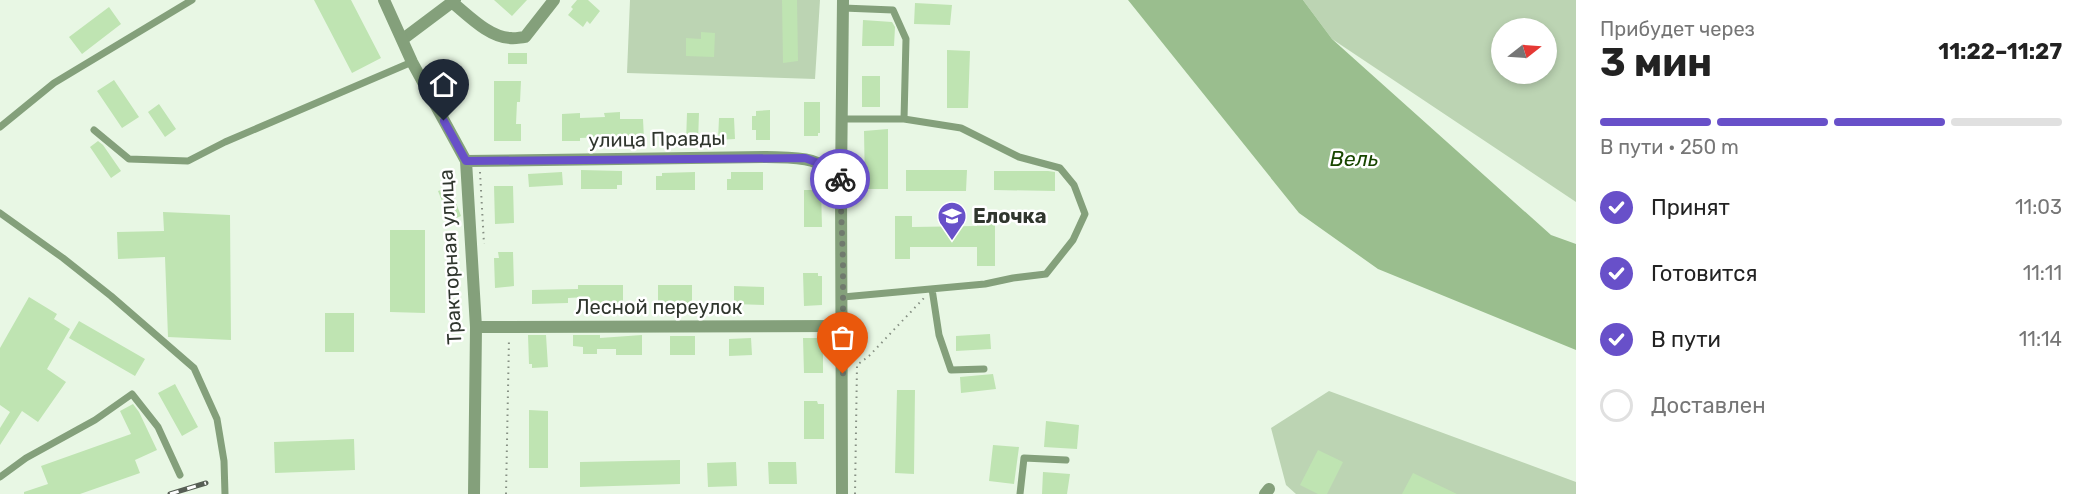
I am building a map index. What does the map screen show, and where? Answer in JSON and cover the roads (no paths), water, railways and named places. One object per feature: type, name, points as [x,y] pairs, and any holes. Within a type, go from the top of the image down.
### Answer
[{"type":"street","name":"Тракторная улица","points":[[384,0],[412,62],[466,161],[476,327],[474,494]]},
{"type":"street","points":[[403,39],[454,1],[474,21],[493,33],[510,38],[525,37],[554,0]]},
{"type":"street","points":[[842,494],[843,4]]},
{"type":"street","name":"улица Правды","points":[[466,161],[805,158],[831,168],[842,181]]},
{"type":"street","name":"Лесной переулок","points":[[476,327],[843,326]]},
{"type":"lane","points":[[0,127],[54,82],[192,0]]},
{"type":"lane","points":[[843,4],[892,10],[906,39],[904,119]]},
{"type":"lane","points":[[94,130],[129,159],[188,161],[225,142],[412,62]]},
{"type":"lane","points":[[841,119],[904,119],[961,128],[1019,157],[1060,168],[1074,185],[1085,214],[1073,240],[1046,274],[985,284],[843,297]]},
{"type":"lane","points":[[0,213],[111,296],[194,368],[217,419],[224,461],[225,494]]},
{"type":"lane","points":[[932,290],[939,335],[951,370],[984,369]]},
{"type":"lane","points":[[0,477],[26,458],[95,420],[132,394],[158,426],[180,475]]},
{"type":"lane","points":[[1020,494],[1024,458],[1066,460]]},
{"type":"water","name":"Вель","points":[[1128,0],[1303,0],[1332,39],[1551,235],[1576,244],[1576,350],[1378,269],[1299,213]]},
{"type":"railway","points":[[170,494],[206,483]]},
{"type":"place","name":"Елочка","points":[[952,242]]}]
